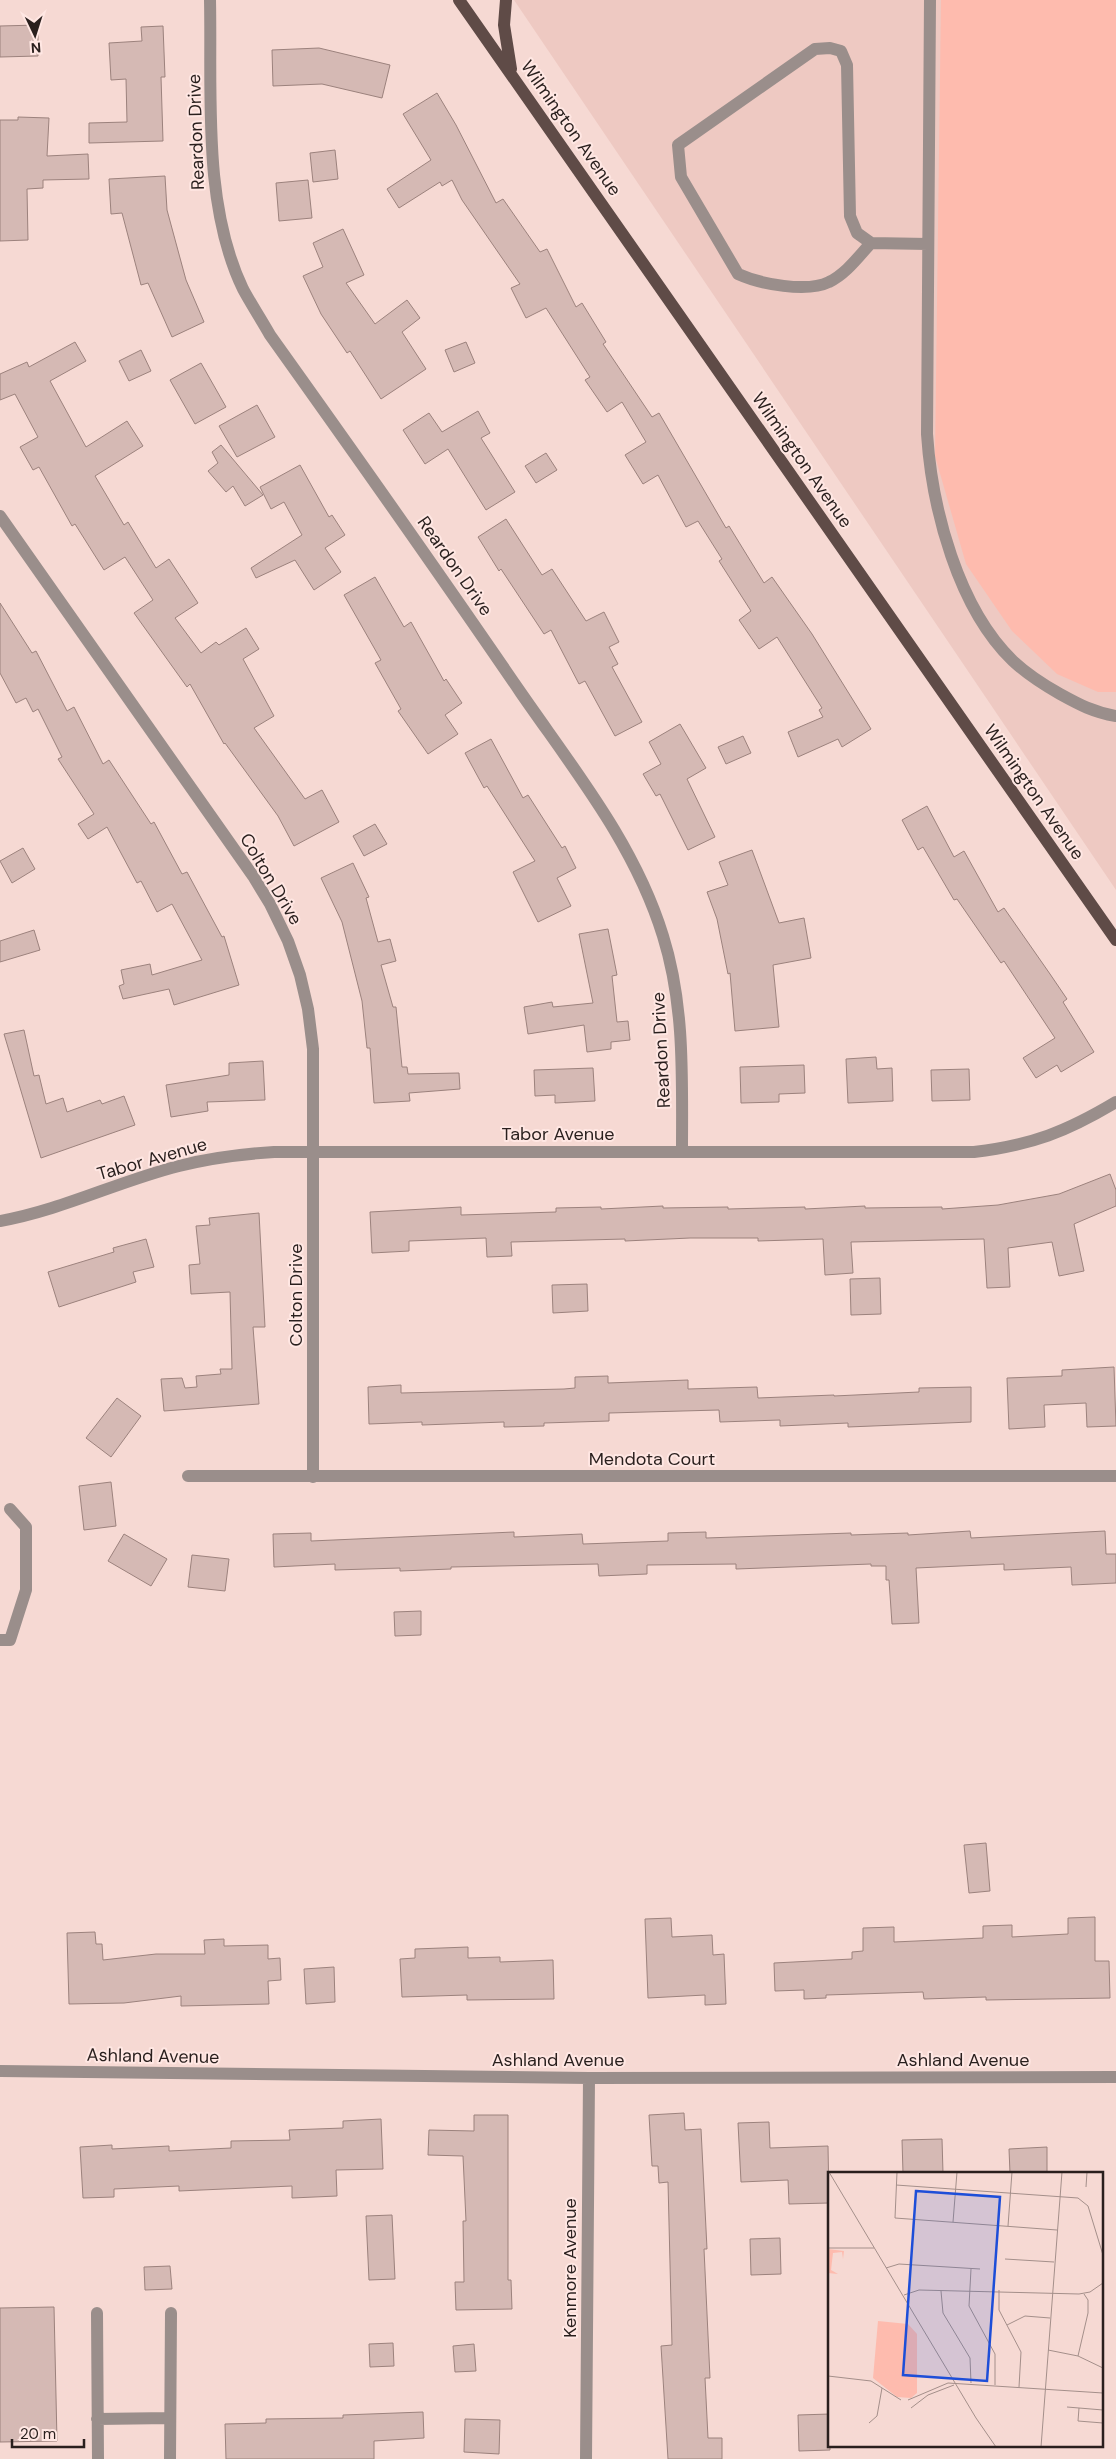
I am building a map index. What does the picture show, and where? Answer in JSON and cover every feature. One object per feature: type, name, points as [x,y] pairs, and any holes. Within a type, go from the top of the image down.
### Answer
[{"type":"main road","name":"Wilmington Avenue","points":[[459,0],[1116,940]]},
{"type":"main road","points":[[506,0],[504,24],[512,74]]},
{"type":"street","name":"Reardon Drive","points":[[210,0],[213,180],[228,246],[243,288],[270,334],[585,783],[637,869],[664,937],[674,980],[682,1064],[682,1151]]},
{"type":"street","points":[[930,0],[926,434],[928,462],[937,510],[955,567],[973,607],[1013,662],[1044,685],[1092,712],[1116,716]]},
{"type":"street","points":[[871,242],[843,272],[829,282],[814,286],[755,281],[738,274],[681,177],[678,145],[815,49],[830,48],[841,51],[847,65],[850,216],[857,233],[871,242],[928,244]]},
{"type":"street","name":"Colton Drive","points":[[0,516],[253,876],[288,941],[300,975],[308,1009],[313,1049],[313,1477]]},
{"type":"street","name":"Tabor Avenue","points":[[0,1221],[67,1203],[178,1166],[228,1155],[314,1152],[974,1152],[1011,1148],[1046,1138],[1081,1123],[1116,1102]]},
{"type":"street","name":"Mendota Court","points":[[188,1476],[1116,1476]]},
{"type":"street","points":[[0,1640],[10,1640],[26,1590],[26,1527],[10,1509]]},
{"type":"street","name":"Ashland Avenue","points":[[0,2072],[589,2078],[1116,2077]]},
{"type":"street","name":"Kenmore Avenue","points":[[586,2459],[589,2078]]},
{"type":"street","points":[[97,2313],[98,2459]]},
{"type":"street","points":[[170,2459],[171,2313]]},
{"type":"street","points":[[97,2419],[170,2418]]},
{"type":"shaded area","points":[[514,0],[1116,0],[1116,890]]},
{"type":"shaded area","points":[[941,0],[1116,0],[1116,692],[1098,692],[1057,674],[1012,631],[966,564],[935,456]]},
{"type":"building","points":[[38,25],[38,56],[0,57],[0,26]]},
{"type":"building","points":[[163,26],[165,77],[161,77],[163,141],[89,143],[89,123],[127,122],[126,79],[111,80],[109,43],[142,41],[141,27]]},
{"type":"building","points":[[319,48],[390,65],[382,98],[322,84],[273,86],[272,50]]},
{"type":"building","points":[[437,93],[456,125],[496,203],[503,199],[540,252],[547,249],[576,307],[582,303],[606,342],[603,344],[652,417],[659,413],[726,528],[729,526],[764,583],[772,577],[812,634],[871,729],[842,747],[838,739],[798,757],[788,732],[823,717],[819,710],[822,708],[777,637],[759,649],[739,620],[751,611],[719,561],[722,559],[698,521],[686,527],[658,475],[643,484],[625,455],[646,442],[622,402],[607,412],[585,380],[590,377],[546,308],[526,318],[511,288],[520,284],[462,200],[452,180],[442,186],[440,182],[399,208],[387,189],[431,160],[403,114]]},
{"type":"building","points":[[18,117],[49,118],[47,156],[88,154],[89,179],[43,180],[43,188],[27,189],[28,240],[0,241],[0,120],[18,120]]},
{"type":"building","points":[[335,150],[338,179],[313,182],[310,153]]},
{"type":"building","points":[[165,176],[167,210],[186,280],[204,322],[172,337],[148,283],[141,285],[122,213],[111,214],[109,179]]},
{"type":"building","points":[[308,180],[312,218],[279,221],[276,183]]},
{"type":"building","points":[[343,229],[364,275],[346,283],[375,324],[407,300],[420,318],[402,332],[426,369],[381,399],[350,351],[347,353],[321,314],[303,276],[323,267],[313,243]]},
{"type":"building","points":[[75,342],[86,361],[50,381],[86,447],[127,421],[143,446],[95,476],[124,525],[128,522],[156,568],[169,559],[198,603],[175,618],[201,653],[216,642],[219,645],[246,628],[259,649],[243,659],[274,716],[254,728],[305,799],[322,790],[339,822],[294,846],[278,816],[224,744],[190,684],[187,687],[134,613],[153,600],[125,557],[104,570],[75,524],[72,526],[39,467],[33,470],[20,447],[38,437],[15,394],[0,400],[0,374],[27,362],[29,367]]},
{"type":"building","points":[[466,342],[475,363],[454,372],[445,350]]},
{"type":"building","points":[[141,350],[151,371],[129,381],[119,361]]},
{"type":"building","points":[[201,363],[226,407],[195,424],[170,380]]},
{"type":"building","points":[[257,405],[275,437],[237,457],[219,426]]},
{"type":"building","points":[[478,411],[490,433],[481,438],[515,492],[486,510],[448,449],[425,464],[403,430],[429,413],[442,432]]},
{"type":"building","points":[[221,445],[263,495],[245,506],[233,486],[226,492],[208,471],[218,463],[212,452]]},
{"type":"building","points":[[546,453],[557,470],[536,483],[525,466]]},
{"type":"building","points":[[300,465],[329,517],[332,515],[345,535],[325,548],[341,572],[314,590],[295,560],[256,578],[251,568],[302,535],[284,502],[271,509],[260,487]]},
{"type":"building","points":[[506,519],[542,575],[552,569],[586,621],[604,612],[619,642],[609,647],[618,664],[612,667],[642,722],[615,736],[585,681],[579,684],[551,630],[544,634],[501,569],[499,571],[478,537]]},
{"type":"building","points":[[375,577],[404,627],[411,622],[444,681],[446,679],[462,703],[445,715],[458,734],[428,754],[398,711],[401,709],[375,663],[381,660],[344,595]]},
{"type":"building","points":[[0,603],[32,653],[36,651],[67,711],[74,707],[103,764],[109,760],[151,824],[154,822],[182,874],[187,872],[222,937],[224,936],[239,985],[174,1005],[169,989],[123,999],[119,986],[124,984],[121,970],[150,964],[152,975],[202,960],[172,904],[157,912],[141,881],[137,883],[107,827],[88,839],[78,824],[94,814],[58,759],[62,757],[38,709],[33,712],[26,698],[16,703],[0,673]]},
{"type":"building","points":[[680,724],[706,768],[687,779],[715,837],[688,850],[660,794],[656,796],[643,774],[661,764],[649,742]]},
{"type":"building","points":[[743,736],[751,753],[726,764],[718,747]]},
{"type":"building","points":[[491,739],[523,798],[528,795],[562,848],[565,846],[576,868],[557,878],[571,906],[538,922],[513,872],[535,861],[487,786],[484,788],[465,753]]},
{"type":"building","points":[[927,806],[954,857],[964,851],[998,912],[1004,908],[1067,999],[1063,1002],[1094,1052],[1061,1072],[1057,1065],[1036,1078],[1023,1058],[1055,1038],[1004,961],[1001,963],[957,899],[954,900],[923,847],[918,850],[902,820]]},
{"type":"building","points":[[375,824],[387,844],[364,856],[353,836]]},
{"type":"building","points":[[23,848],[35,869],[12,883],[0,861]]},
{"type":"building","points":[[752,850],[779,923],[804,918],[811,958],[773,965],[779,1027],[735,1031],[730,973],[728,974],[717,919],[707,892],[728,885],[719,862]]},
{"type":"building","points":[[353,863],[369,897],[366,898],[378,942],[390,939],[396,961],[381,965],[393,1007],[396,1007],[402,1067],[407,1067],[408,1074],[459,1073],[460,1089],[409,1093],[410,1101],[374,1103],[370,1048],[367,1048],[362,1001],[342,922],[321,878]]},
{"type":"building","points":[[608,929],[617,975],[612,976],[617,1022],[628,1021],[630,1040],[611,1042],[611,1049],[587,1052],[584,1025],[528,1034],[524,1007],[552,1002],[553,1007],[593,1003],[579,934]]},
{"type":"building","points":[[34,930],[40,950],[0,962],[0,941]]},
{"type":"building","points":[[24,1030],[34,1076],[39,1075],[46,1104],[63,1098],[67,1112],[100,1100],[102,1104],[124,1096],[135,1125],[41,1158],[4,1034]]},
{"type":"building","points":[[876,1057],[877,1069],[892,1068],[893,1101],[848,1103],[846,1059]]},
{"type":"building","points":[[263,1061],[265,1100],[207,1102],[208,1111],[171,1117],[166,1085],[229,1075],[229,1063]]},
{"type":"building","points":[[804,1065],[805,1093],[779,1094],[779,1102],[741,1103],[740,1067]]},
{"type":"building","points":[[593,1068],[595,1101],[555,1103],[555,1095],[535,1096],[534,1070]]},
{"type":"building","points":[[969,1069],[970,1100],[932,1101],[931,1070]]},
{"type":"building","points":[[1110,1174],[1116,1190],[1116,1206],[1074,1224],[1084,1271],[1059,1276],[1052,1242],[1008,1248],[1010,1287],[987,1288],[984,1239],[851,1242],[853,1273],[825,1275],[823,1239],[758,1241],[758,1238],[690,1238],[625,1241],[625,1239],[511,1242],[512,1256],[487,1257],[486,1238],[409,1241],[409,1251],[372,1253],[370,1212],[461,1207],[461,1215],[556,1212],[556,1208],[601,1207],[601,1209],[663,1206],[663,1208],[728,1207],[728,1209],[805,1207],[805,1209],[865,1206],[865,1208],[942,1207],[942,1209],[998,1205],[1059,1194]]},
{"type":"building","points":[[259,1213],[265,1327],[253,1327],[259,1404],[164,1411],[161,1379],[182,1378],[185,1388],[197,1387],[196,1376],[221,1374],[220,1369],[232,1369],[230,1292],[191,1294],[189,1265],[200,1264],[196,1226],[210,1225],[209,1218]]},
{"type":"building","points":[[146,1239],[154,1267],[133,1272],[136,1282],[59,1307],[48,1272],[114,1252],[113,1248]]},
{"type":"building","points":[[880,1278],[881,1314],[851,1315],[850,1279]]},
{"type":"building","points":[[587,1284],[588,1311],[553,1313],[552,1285]]},
{"type":"building","points":[[1114,1367],[1116,1426],[1087,1427],[1086,1403],[1044,1405],[1045,1427],[1009,1429],[1007,1378],[1062,1376],[1062,1370]]},
{"type":"building","points":[[608,1376],[608,1383],[688,1380],[688,1389],[757,1387],[758,1398],[919,1392],[919,1388],[971,1387],[971,1422],[848,1427],[848,1423],[780,1426],[780,1420],[720,1422],[719,1410],[609,1413],[609,1421],[544,1423],[544,1426],[504,1427],[504,1422],[422,1425],[422,1422],[369,1424],[368,1387],[401,1385],[401,1393],[564,1389],[575,1388],[575,1377]]},
{"type":"building","points":[[117,1398],[141,1416],[111,1457],[86,1438]]},
{"type":"building","points":[[111,1482],[116,1526],[84,1530],[79,1486]]},
{"type":"building","points":[[970,1531],[971,1538],[1105,1531],[1106,1554],[1116,1554],[1116,1583],[1072,1585],[1071,1567],[1004,1570],[1004,1564],[916,1568],[919,1623],[892,1624],[889,1580],[886,1580],[886,1566],[871,1566],[871,1564],[736,1569],[736,1564],[647,1565],[647,1574],[599,1576],[598,1564],[451,1567],[451,1569],[400,1571],[400,1568],[335,1570],[335,1564],[274,1567],[273,1534],[311,1533],[311,1541],[514,1532],[514,1537],[582,1534],[583,1544],[668,1541],[668,1533],[706,1532],[706,1538],[851,1533],[851,1535],[908,1533],[908,1535]]},
{"type":"building","points":[[124,1534],[167,1559],[151,1586],[108,1561]]},
{"type":"building","points":[[192,1555],[229,1559],[225,1591],[188,1587]]},
{"type":"building","points":[[421,1611],[421,1635],[395,1636],[394,1612]]},
{"type":"building","points":[[986,1843],[990,1891],[969,1893],[964,1845]]},
{"type":"building","points":[[1095,1917],[1095,1961],[1109,1961],[1110,1998],[986,2000],[986,1997],[924,1999],[923,1992],[826,1995],[826,1998],[804,1999],[804,1990],[775,1991],[774,1963],[852,1959],[852,1952],[863,1951],[863,1928],[894,1927],[894,1942],[983,1938],[983,1926],[1012,1925],[1012,1937],[1068,1934],[1068,1918]]},
{"type":"building","points":[[671,1918],[672,1937],[712,1935],[713,1955],[724,1954],[726,2004],[705,2005],[705,1995],[648,1998],[645,1919]]},
{"type":"building","points":[[95,1932],[96,1944],[102,1944],[103,1960],[156,1954],[205,1954],[204,1940],[224,1939],[224,1946],[268,1945],[268,1959],[280,1958],[281,1980],[268,1981],[269,2004],[181,2006],[181,1996],[124,2003],[69,2004],[67,1933]]},
{"type":"building","points":[[468,1947],[468,1958],[500,1957],[500,1962],[553,1960],[554,1999],[467,2000],[467,1995],[402,1997],[400,1959],[415,1958],[415,1949]]},
{"type":"building","points":[[334,1967],[335,2002],[306,2004],[304,1969]]},
{"type":"building","points":[[684,2113],[685,2130],[701,2129],[707,2249],[704,2249],[710,2378],[705,2378],[708,2438],[722,2438],[722,2459],[668,2459],[661,2346],[672,2345],[668,2182],[659,2183],[658,2166],[652,2166],[649,2115]]},
{"type":"building","points":[[474,2115],[508,2115],[508,2280],[511,2280],[512,2309],[456,2310],[455,2282],[464,2282],[463,2221],[466,2221],[463,2156],[428,2155],[429,2130],[474,2131]]},
{"type":"building","points":[[381,2119],[383,2169],[336,2170],[337,2196],[292,2198],[292,2186],[179,2191],[179,2186],[114,2189],[114,2197],[83,2198],[80,2147],[112,2145],[112,2149],[169,2146],[169,2151],[231,2148],[231,2141],[290,2140],[289,2130],[343,2128],[343,2121]]},
{"type":"building","points":[[769,2122],[770,2148],[828,2146],[828,2203],[789,2204],[788,2180],[741,2182],[738,2123]]},
{"type":"building","points":[[942,2139],[943,2172],[903,2172],[902,2140]]},
{"type":"building","points":[[1047,2147],[1047,2172],[1010,2172],[1009,2149]]},
{"type":"building","points":[[392,2215],[395,2279],[369,2280],[366,2216]]},
{"type":"building","points":[[780,2238],[781,2274],[751,2275],[750,2239]]},
{"type":"building","points":[[170,2266],[172,2289],[145,2290],[144,2267]]},
{"type":"building","points":[[54,2307],[57,2441],[0,2442],[0,2308]]},
{"type":"building","points":[[393,2343],[394,2366],[370,2367],[369,2344]]},
{"type":"building","points":[[474,2344],[476,2371],[455,2372],[453,2346]]},
{"type":"building","points":[[423,2412],[424,2438],[374,2441],[374,2459],[226,2459],[225,2424],[266,2423],[266,2419],[343,2418],[343,2415]]},
{"type":"building","points":[[828,2414],[828,2446],[830,2446],[830,2450],[799,2451],[798,2415]]},
{"type":"building","points":[[465,2419],[500,2420],[499,2454],[464,2452]]}]
